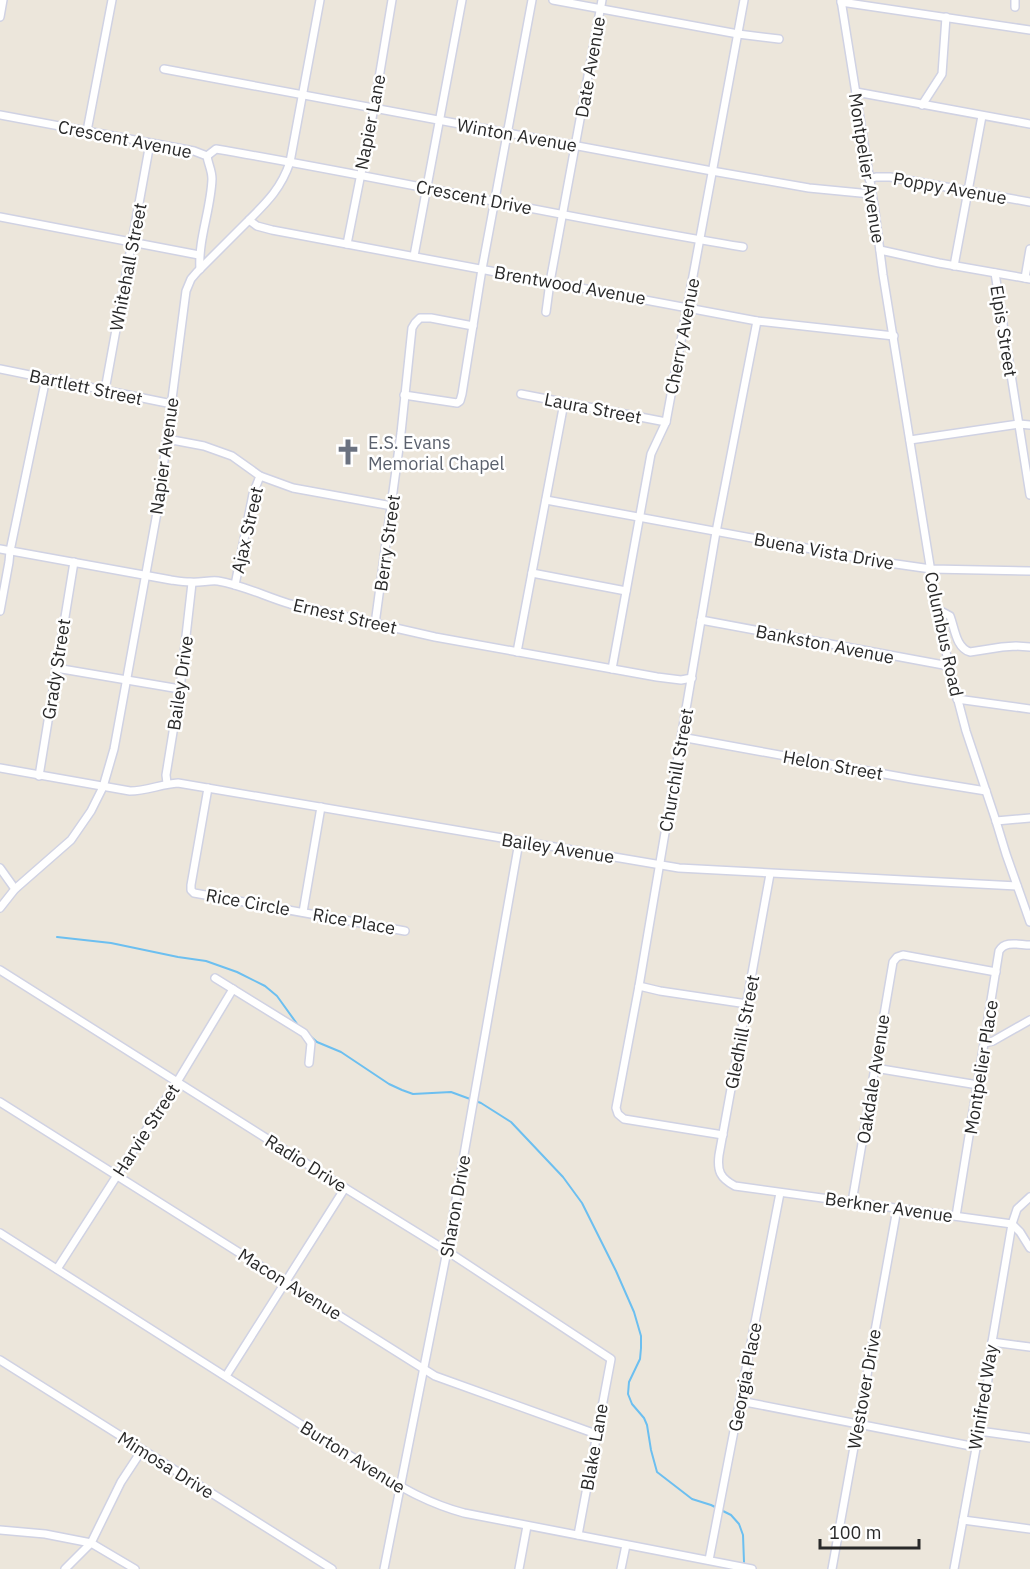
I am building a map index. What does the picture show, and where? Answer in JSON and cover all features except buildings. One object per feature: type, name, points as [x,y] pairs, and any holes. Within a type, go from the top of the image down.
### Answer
[{"type":"street","points":[[0,17],[3,0]]},
{"type":"street","points":[[87,131],[112,0]]},
{"type":"street","name":"Napier Avenue","points":[[0,908],[15,889],[71,840],[91,811],[103,787],[114,749],[158,507],[185,298],[191,279],[275,193],[281,184],[290,162],[320,0]]},
{"type":"street","name":"Napier Lane","points":[[347,244],[374,108],[392,0]]},
{"type":"street","points":[[414,256],[462,0]]},
{"type":"street","points":[[404,395],[448,403],[460,401],[532,0]]},
{"type":"street","points":[[553,0],[738,34],[779,39]]},
{"type":"street","name":"Date Avenue","points":[[546,312],[602,0]]},
{"type":"street","name":"Cherry Avenue","points":[[612,669],[651,454],[666,422],[744,0]]},
{"type":"street","points":[[841,1],[1030,30]]},
{"type":"street","name":"Montpelier Avenue","points":[[841,1],[894,336]]},
{"type":"street","points":[[922,105],[942,74],[946,17]]},
{"type":"street","name":"Winton Avenue","points":[[164,69],[712,171],[809,188],[871,194]]},
{"type":"street","points":[[856,92],[1030,124]]},
{"type":"street","name":"Crescent Avenue","points":[[0,115],[194,151],[207,156],[211,170],[211,184],[199,255],[200,269]]},
{"type":"street","points":[[954,266],[982,116]]},
{"type":"street","name":"Whitehall Street","points":[[105,390],[150,143]]},
{"type":"street","name":"Crescent Drive","points":[[207,156],[216,149],[743,247]]},
{"type":"street","name":"Poppy Avenue","points":[[869,179],[890,177],[1030,202]]},
{"type":"street","points":[[0,217],[199,255]]},
{"type":"street","name":"Brentwood Avenue","points":[[249,220],[261,228],[757,321],[894,336]]},
{"type":"street","points":[[880,250],[954,266],[1027,278],[1030,249]]},
{"type":"street","name":"Elpis Street","points":[[995,273],[1030,495]]},
{"type":"street","name":"Berry Street","points":[[375,624],[402,433],[412,328],[420,318],[473,326]]},
{"type":"street","name":"Churchill Street","points":[[723,1135],[624,1119],[618,1114],[616,1108],[716,532],[757,321]]},
{"type":"street","name":"Columbus Road","points":[[894,336],[937,609],[949,666],[957,699],[1030,922]]},
{"type":"street","name":"Bartlett Street","points":[[0,369],[172,404]]},
{"type":"street","points":[[0,611],[10,551],[46,378]]},
{"type":"street","name":"Laura Street","points":[[521,394],[666,422]]},
{"type":"street","points":[[517,652],[564,403]]},
{"type":"street","points":[[910,440],[1018,424],[1030,425]]},
{"type":"street","points":[[167,439],[204,446],[232,456],[260,476],[293,488],[392,506]]},
{"type":"street","name":"Ajax Street","points":[[235,585],[253,494],[260,476]]},
{"type":"street","name":"Buena Vista Drive","points":[[546,500],[931,570],[1030,571]]},
{"type":"street","name":"Ernest Street","points":[[0,549],[171,580],[192,583],[207,580],[235,585],[282,601],[435,637],[612,669],[681,680],[692,678]]},
{"type":"street","name":"Grady Street","points":[[39,776],[74,562]]},
{"type":"street","points":[[532,573],[626,591]]},
{"type":"street","name":"Bailey Drive","points":[[167,783],[166,775],[180,689],[192,583]]},
{"type":"street","points":[[937,609],[950,616],[961,646],[965,650],[970,652],[1016,646],[1030,647]]},
{"type":"street","name":"Bankston Avenue","points":[[701,620],[949,666]]},
{"type":"street","points":[[56,668],[180,689]]},
{"type":"street","points":[[957,699],[1030,710]]},
{"type":"street","name":"Helon Street","points":[[681,737],[912,779],[986,790]]},
{"type":"street","name":"Bailey Avenue","points":[[0,768],[137,791],[167,783],[178,783],[679,868],[1017,886]]},
{"type":"street","name":"Rice Circle","points":[[208,788],[191,890],[204,895],[303,912],[321,807]]},
{"type":"street","points":[[996,821],[1030,818]]},
{"type":"street","name":"Sharon Drive","points":[[384,1569],[447,1251],[519,842]]},
{"type":"street","points":[[0,868],[15,889]]},
{"type":"street","name":"Gledhill Street","points":[[732,1184],[726,1181],[719,1170],[719,1155],[770,874]]},
{"type":"street","name":"Rice Place","points":[[303,912],[405,931]]},
{"type":"street","name":"Montpelier Place","points":[[956,1216],[999,951],[1004,945],[1030,945]]},
{"type":"street","name":"Oakdale Avenue","points":[[852,1202],[892,964],[897,957],[917,957],[996,972]]},
{"type":"street","name":"Radio Drive","points":[[0,970],[447,1251],[611,1359]]},
{"type":"street","points":[[215,978],[304,1033],[311,1043],[309,1063]]},
{"type":"street","points":[[639,986],[747,1004]]},
{"type":"street","name":"Harvie Street","points":[[57,1269],[177,1082],[233,989]]},
{"type":"street","points":[[985,1043],[993,1041],[1030,1020]]},
{"type":"street","points":[[874,1068],[978,1085]]},
{"type":"street","name":"Macon Avenue","points":[[0,1102],[435,1376],[596,1434]]},
{"type":"street","name":"Berkner Avenue","points":[[732,1184],[780,1193],[1012,1224]]},
{"type":"street","points":[[226,1376],[345,1188]]},
{"type":"street","name":"Georgia Place","points":[[709,1560],[780,1193]]},
{"type":"street","points":[[1030,1197],[1017,1209],[1012,1224],[1030,1248]]},
{"type":"street","name":"Westover Drive","points":[[832,1569],[897,1209]]},
{"type":"street","name":"Winifred Way","points":[[954,1569],[980,1431],[1012,1224]]},
{"type":"street","name":"Burton Avenue","points":[[0,1233],[413,1494],[447,1509],[752,1569]]},
{"type":"street","points":[[992,1342],[1030,1347]]},
{"type":"street","name":"Blake Lane","points":[[578,1535],[611,1359]]},
{"type":"street","name":"Mimosa Drive","points":[[0,1360],[332,1569]]},
{"type":"street","points":[[740,1401],[976,1447]]},
{"type":"street","points":[[980,1431],[1030,1438]]},
{"type":"street","points":[[65,1569],[91,1543],[121,1482],[142,1450]]},
{"type":"street","points":[[963,1520],[1030,1529]]},
{"type":"street","points":[[519,1569],[527,1526]]},
{"type":"street","points":[[0,1530],[45,1534],[91,1543],[135,1569]]},
{"type":"street","points":[[621,1569],[626,1545]]},
{"type":"waterway","points":[[57,937],[111,943],[206,961],[237,972],[265,986],[277,996],[300,1028]]},
{"type":"waterway","points":[[309,1035],[317,1042],[341,1052],[402,1090],[413,1094],[451,1092],[481,1103],[511,1122],[563,1177],[582,1203],[634,1312],[641,1336],[641,1348],[640,1359],[629,1382],[628,1394],[632,1404],[647,1425],[657,1472],[692,1499],[731,1515],[739,1524],[743,1535],[744,1562]]},
{"type":"place","name":"E.S. Evans Memorial Chapel","points":[[348,452]]}]
